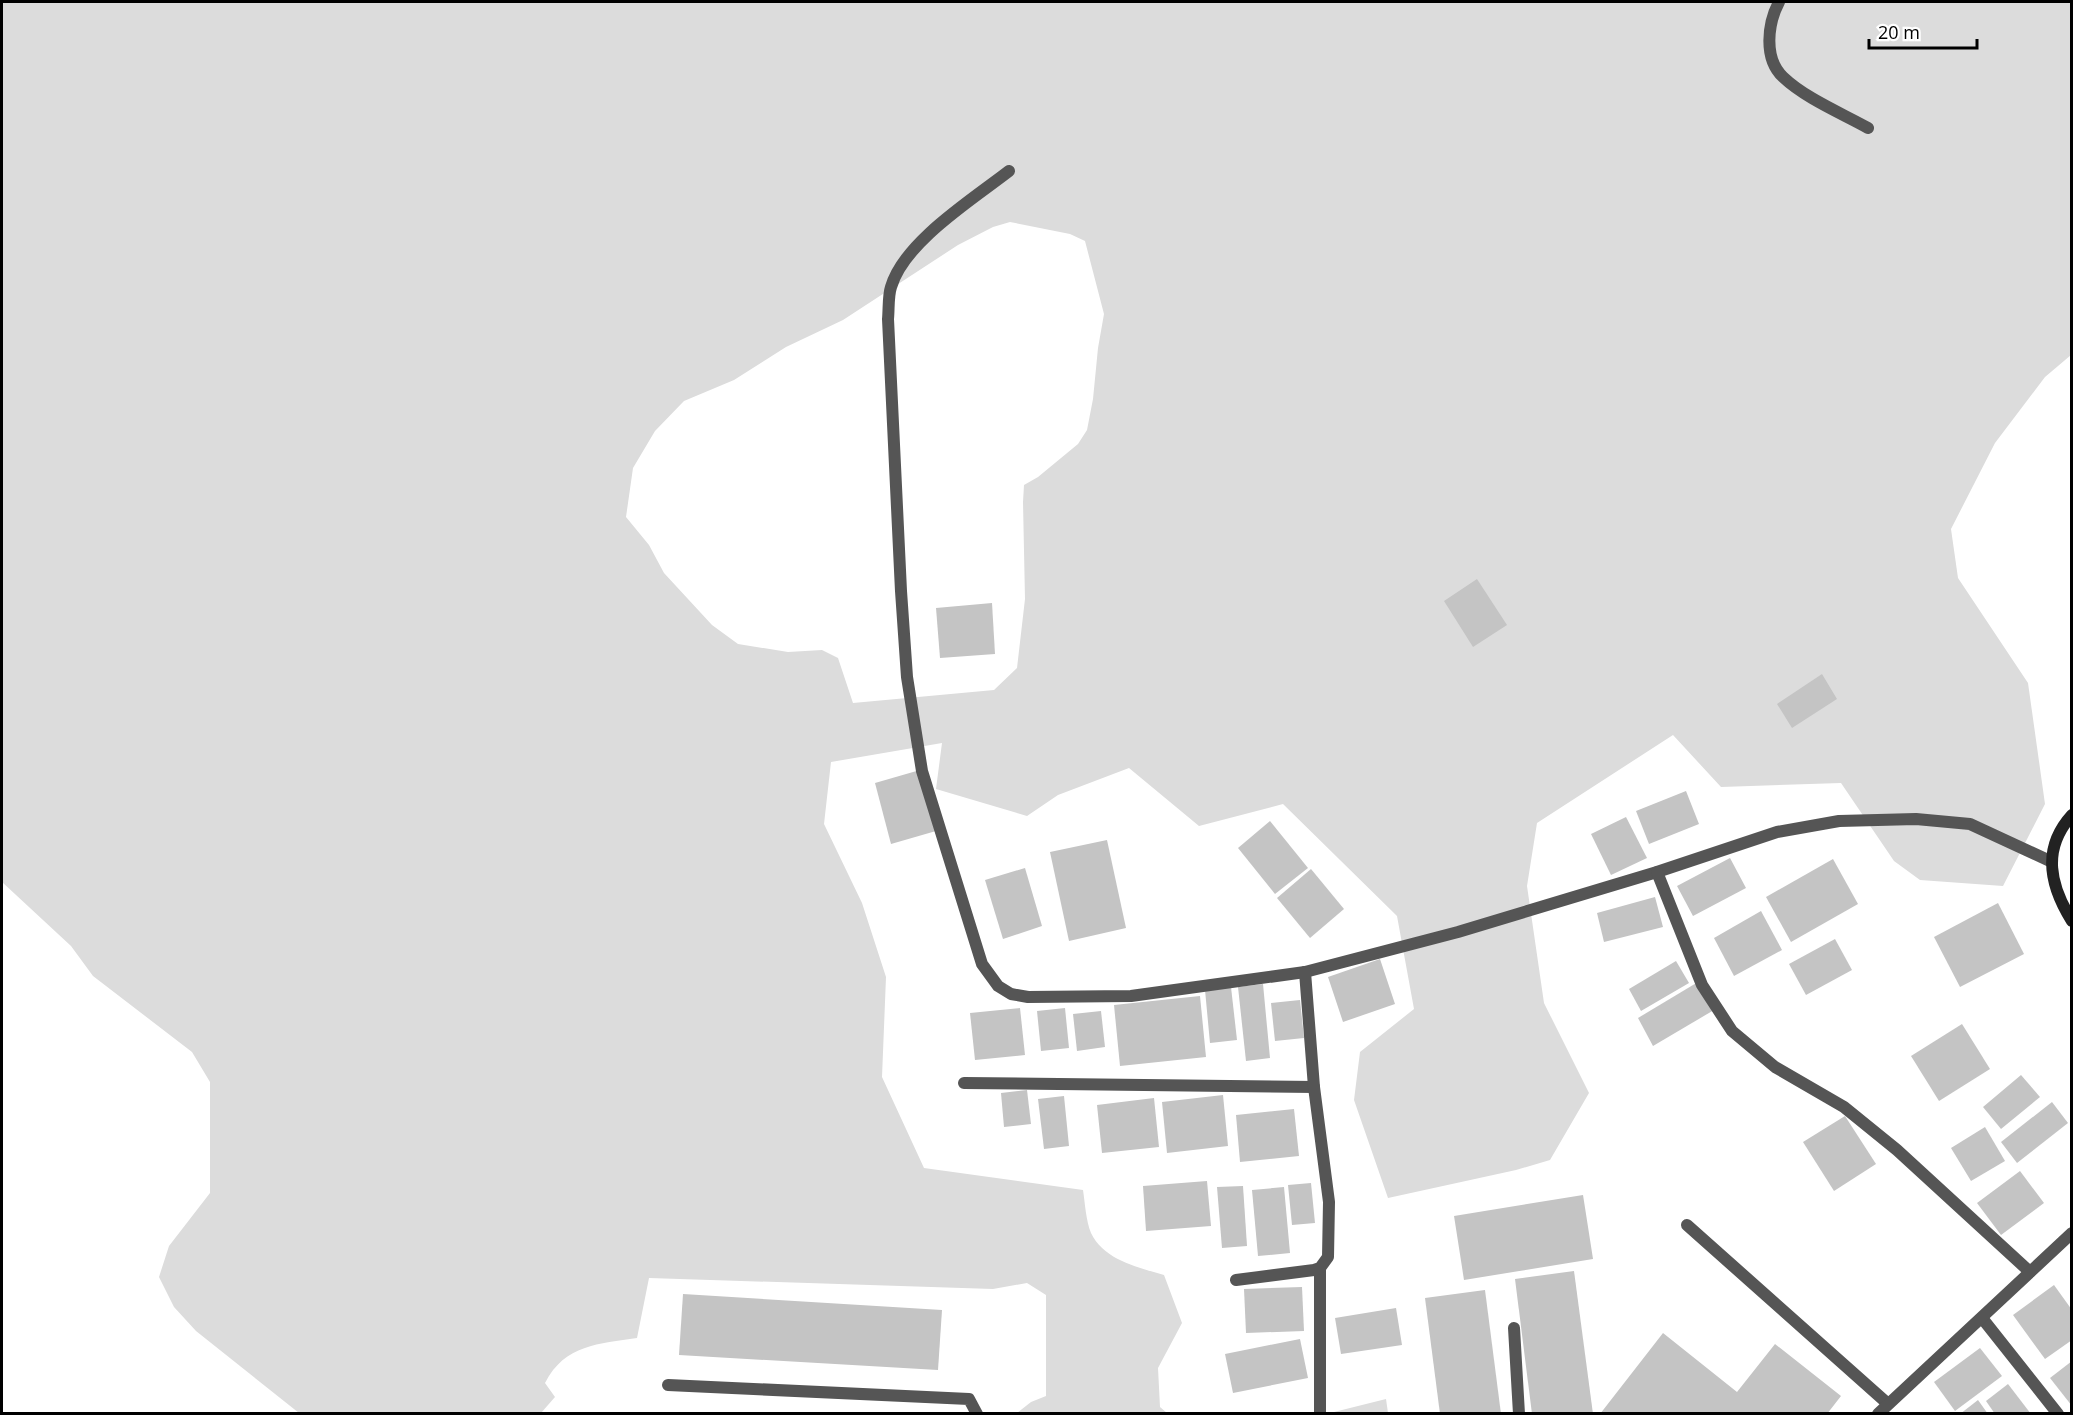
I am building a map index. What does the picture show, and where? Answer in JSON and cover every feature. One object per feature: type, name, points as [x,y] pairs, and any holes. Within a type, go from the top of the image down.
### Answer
[{"type":"main road","points":[[2072,815],[2058,838],[2050,861],[2061,904],[2072,921]]},
{"type":"street","points":[[1779,2],[1773,13],[1769,31],[1772,59],[1782,76],[1811,96],[1868,128]]},
{"type":"street","points":[[1009,171],[931,232],[902,263],[891,288],[888,319],[907,677],[922,771],[982,964],[998,986],[1011,994],[1028,997],[1131,996],[1305,972],[1458,932],[1658,872],[1777,832],[1839,821],[1916,819],[1970,824],[2050,861]]},
{"type":"street","points":[[1658,872],[1702,986],[1732,1031],[1775,1067],[1844,1107],[1898,1150],[2031,1272]]},
{"type":"street","points":[[1236,1280],[1314,1270],[1320,1268],[1328,1257],[1329,1202],[1314,1087],[1305,972]]},
{"type":"street","points":[[964,1083],[1314,1087]]},
{"type":"street","points":[[1687,1225],[1887,1403]]},
{"type":"street","points":[[1878,1413],[2072,1233]]},
{"type":"street","points":[[1320,1268],[1320,1413]]},
{"type":"street","points":[[1982,1318],[2058,1413]]},
{"type":"street","points":[[1514,1328],[1519,1413]]},
{"type":"street","points":[[668,1385],[969,1399],[977,1413]]},
{"type":"shaded area","points":[[2,2],[2071,2],[2071,355],[2045,377],[1995,443],[1951,529],[1958,578],[2028,683],[2045,804],[2003,886],[1920,880],[1894,861],[1841,783],[1721,787],[1673,735],[1537,823],[1527,886],[1544,1003],[1589,1093],[1550,1160],[1516,1170],[1388,1198],[1354,1100],[1360,1052],[1414,1009],[1397,916],[1283,804],[1199,826],[1129,768],[1058,795],[1027,816],[936,789],[942,743],[831,762],[824,824],[862,903],[886,977],[882,1077],[924,1168],[1083,1190],[1091,1233],[1104,1250],[1122,1261],[1164,1275],[1182,1323],[1158,1368],[1160,1407],[1167,1413],[1017,1413],[1031,1402],[1046,1396],[1046,1295],[1027,1283],[993,1289],[649,1278],[637,1338],[584,1348],[562,1360],[545,1383],[555,1397],[541,1413],[299,1413],[196,1331],[174,1307],[159,1277],[169,1246],[210,1193],[210,1082],[192,1052],[93,976],[71,946],[2,882]],"holes":[[[1010,222],[1070,234],[1085,241],[1104,314],[1087,430],[1078,444],[1038,477],[1024,485],[1025,599],[1017,668],[994,690],[853,703],[838,658],[822,650],[788,652],[738,644],[712,625],[664,573],[649,545],[626,517],[633,468],[655,431],[684,401],[734,380],[786,347],[843,320],[958,245],[993,227]]]},
{"type":"shaded area","points":[[1386,1399],[1388,1413],[1330,1413]]},
{"type":"building","points":[[1477,579],[1507,625],[1473,647],[1444,601]]},
{"type":"building","points":[[992,603],[995,654],[940,658],[936,608]]},
{"type":"building","points":[[1822,674],[1837,699],[1792,728],[1777,704]]},
{"type":"building","points":[[920,770],[936,831],[891,844],[875,783]]},
{"type":"building","points":[[1686,791],[1699,824],[1649,844],[1636,811]]},
{"type":"building","points":[[1626,817],[1647,858],[1611,875],[1591,834]]},
{"type":"building","points":[[1270,821],[1308,868],[1275,894],[1238,848]]},
{"type":"building","points":[[1107,840],[1126,928],[1069,941],[1050,852]]},
{"type":"building","points":[[1730,858],[1746,888],[1693,916],[1677,886]]},
{"type":"building","points":[[1833,859],[1858,904],[1791,942],[1766,897]]},
{"type":"building","points":[[1025,868],[1042,926],[1003,939],[985,880]]},
{"type":"building","points":[[1311,869],[1344,909],[1310,938],[1277,898]]},
{"type":"building","points":[[1655,897],[1663,927],[1604,942],[1597,913]]},
{"type":"building","points":[[1998,903],[2024,954],[1960,987],[1934,937]]},
{"type":"building","points":[[1761,911],[1782,950],[1734,976],[1714,938]]},
{"type":"building","points":[[1835,939],[1852,970],[1806,995],[1789,964]]},
{"type":"building","points":[[1380,959],[1395,1004],[1343,1022],[1328,977]]},
{"type":"building","points":[[1676,961],[1689,983],[1641,1011],[1629,989]]},
{"type":"building","points":[[1698,982],[1714,1010],[1653,1046],[1638,1018]]},
{"type":"building","points":[[1263,984],[1270,1058],[1246,1061],[1238,987]]},
{"type":"building","points":[[1231,987],[1237,1040],[1210,1043],[1205,990]]},
{"type":"building","points":[[1200,996],[1206,1057],[1120,1066],[1114,1005]]},
{"type":"building","points":[[1300,1000],[1304,1038],[1275,1041],[1271,1003]]},
{"type":"building","points":[[1020,1008],[1025,1055],[975,1060],[970,1013]]},
{"type":"building","points":[[1065,1008],[1069,1048],[1041,1051],[1037,1011]]},
{"type":"building","points":[[1101,1011],[1105,1047],[1077,1051],[1073,1014]]},
{"type":"building","points":[[1962,1024],[1990,1069],[1939,1101],[1911,1056]]},
{"type":"building","points":[[2021,1075],[2040,1097],[2001,1129],[1983,1107]]},
{"type":"building","points":[[1027,1090],[1031,1124],[1004,1127],[1001,1093]]},
{"type":"building","points":[[1223,1095],[1228,1146],[1167,1153],[1162,1102]]},
{"type":"building","points":[[1064,1096],[1069,1146],[1044,1149],[1038,1099]]},
{"type":"building","points":[[1154,1098],[1159,1147],[1102,1153],[1097,1105]]},
{"type":"building","points":[[2052,1102],[2068,1123],[2017,1163],[2001,1142]]},
{"type":"building","points":[[1294,1109],[1299,1156],[1240,1162],[1236,1115]]},
{"type":"building","points":[[1845,1116],[1876,1164],[1834,1191],[1803,1142]]},
{"type":"building","points":[[1985,1127],[2005,1161],[1971,1181],[1951,1148]]},
{"type":"building","points":[[2020,1171],[2044,1203],[2001,1235],[1977,1203]]},
{"type":"building","points":[[1207,1181],[1211,1226],[1146,1231],[1143,1186]]},
{"type":"building","points":[[1311,1183],[1315,1223],[1292,1225],[1288,1185]]},
{"type":"building","points":[[1243,1186],[1247,1246],[1222,1248],[1217,1187]]},
{"type":"building","points":[[1284,1187],[1290,1253],[1258,1256],[1252,1190]]},
{"type":"building","points":[[1583,1195],[1593,1259],[1464,1280],[1454,1216]]},
{"type":"building","points":[[1574,1271],[1593,1414],[1532,1414],[1515,1279]]},
{"type":"building","points":[[2054,1285],[2072,1310],[2072,1340],[2045,1359],[2013,1315]]},
{"type":"building","points":[[1302,1287],[1304,1331],[1246,1333],[1244,1289]]},
{"type":"building","points":[[1485,1290],[1501,1414],[1440,1414],[1425,1298]]},
{"type":"building","points":[[683,1294],[942,1310],[938,1370],[679,1355]]},
{"type":"building","points":[[1396,1308],[1402,1345],[1341,1354],[1335,1318]]},
{"type":"building","points":[[1663,1333],[1737,1392],[1775,1344],[1841,1396],[1827,1414],[1600,1414]]},
{"type":"building","points":[[1300,1339],[1308,1378],[1233,1393],[1225,1354]]},
{"type":"building","points":[[1980,1348],[2002,1376],[1955,1411],[1934,1382]]},
{"type":"building","points":[[2072,1361],[2072,1406],[2050,1378]]},
{"type":"building","points":[[2008,1384],[2031,1414],[1995,1414],[1986,1401]]},
{"type":"building","points":[[1978,1400],[1988,1414],[1960,1414]]}]
